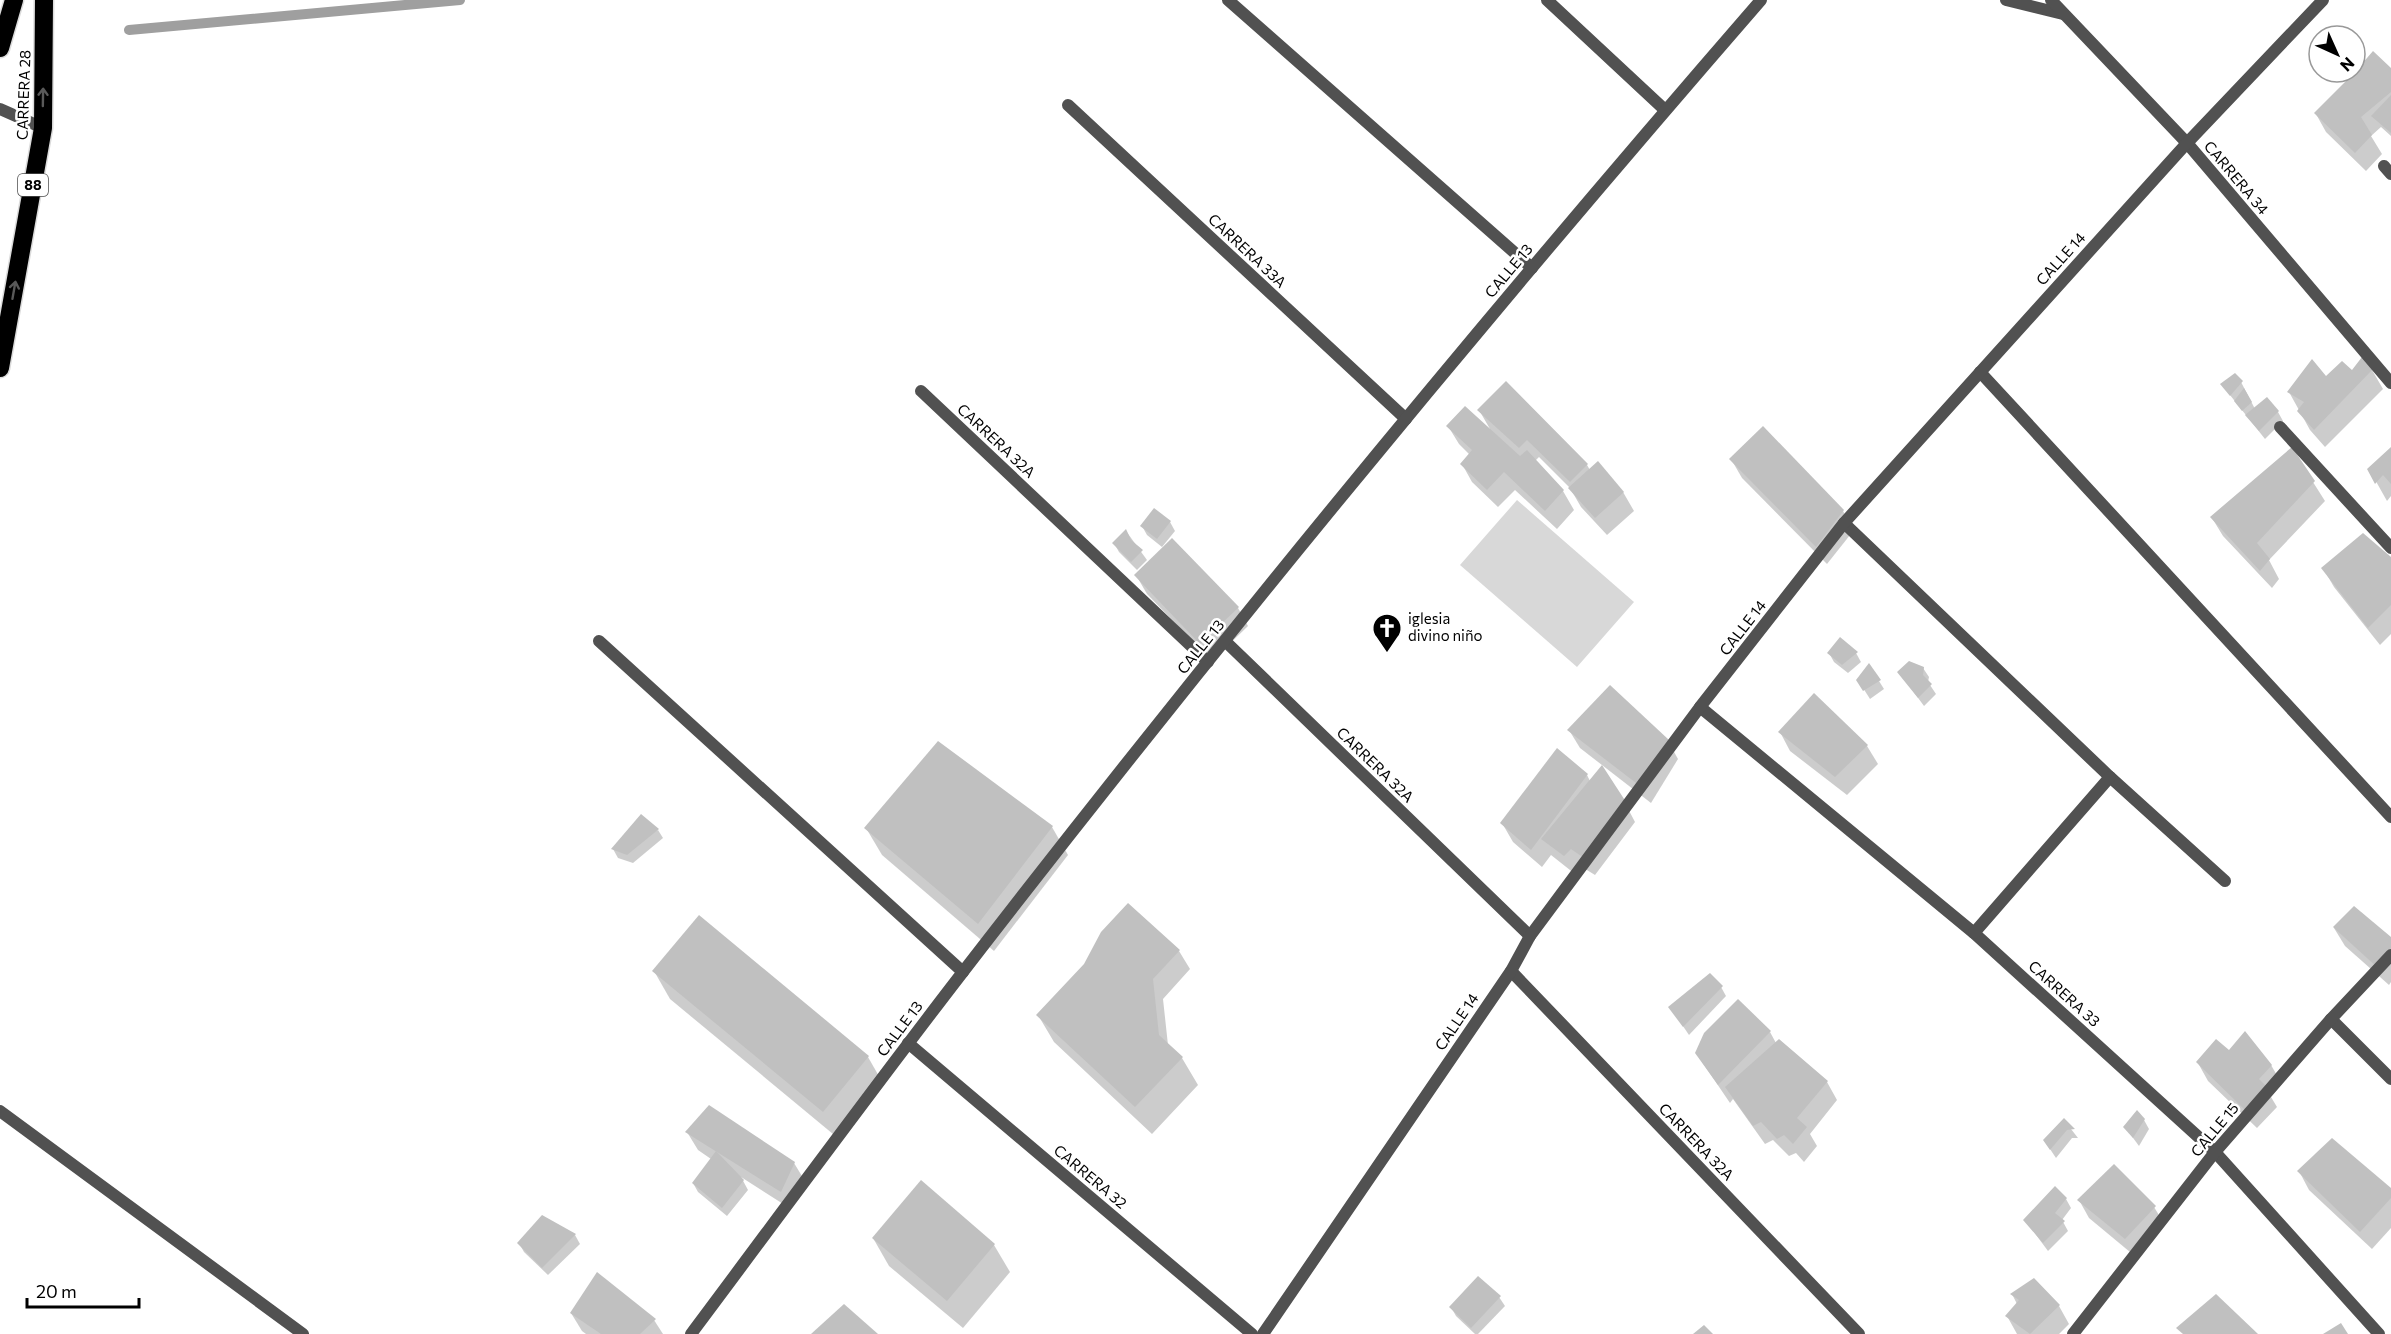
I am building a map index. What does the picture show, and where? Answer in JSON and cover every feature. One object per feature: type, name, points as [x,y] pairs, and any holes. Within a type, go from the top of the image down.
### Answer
[{"type":"highway","name":"CARRERA 28","points":[[0,48],[14,0]]},
{"type":"highway","name":"CARRERA 28","points":[[0,368],[43,128],[44,0]]},
{"type":"street","points":[[1228,0],[1532,268]]},
{"type":"street","points":[[1547,0],[1665,110]]},
{"type":"street","name":"CALLE 13","points":[[691,1334],[908,1043],[1208,662],[1532,268],[1761,0]]},
{"type":"street","points":[[2006,0],[2065,14]]},
{"type":"street","name":"CARRERA 34","points":[[2051,0],[2187,143],[2391,383]]},
{"type":"street","name":"CALLE 14","points":[[1263,1334],[1511,970],[1530,936],[1700,707],[1844,523],[2187,143],[2323,0]]},
{"type":"street","name":"CARRERA 33A","points":[[1068,105],[1406,419]]},
{"type":"street","points":[[0,109],[43,128]]},
{"type":"street","points":[[1980,372],[2391,817]]},
{"type":"street","name":"CARRERA 32A","points":[[921,391],[1208,662]]},
{"type":"street","points":[[2280,426],[2391,548]]},
{"type":"street","points":[[1844,523],[2110,777],[2225,881]]},
{"type":"street","points":[[599,641],[963,972]]},
{"type":"street","name":"CARRERA 32A","points":[[1225,641],[1530,936]]},
{"type":"street","name":"CARRERA 33","points":[[1700,707],[1974,933],[2215,1152],[2379,1334]]},
{"type":"street","points":[[1974,933],[2110,777]]},
{"type":"street","name":"CALLE 15","points":[[2073,1334],[2215,1152],[2331,1018],[2391,955]]},
{"type":"street","name":"CARRERA 32A","points":[[1511,970],[1859,1334]]},
{"type":"street","points":[[2331,1018],[2391,1079]]},
{"type":"street","name":"CARRERA 32","points":[[908,1043],[1252,1334]]},
{"type":"street","points":[[0,1111],[303,1334]]},
{"type":"shaded area","points":[[1517,500],[1634,602],[1577,667],[1460,565]]},
{"type":"building","points":[[2373,51],[2391,68],[2391,92],[2361,117],[2372,135],[2355,153],[2314,113],[2343,84],[2367,84],[2367,58]]},
{"type":"building","points":[[2391,95],[2391,133],[2371,116]]},
{"type":"building","points":[[2362,357],[2373,369],[2314,430],[2297,411],[2304,402],[2287,392],[2312,359],[2326,376],[2342,361],[2352,370]]},
{"type":"building","points":[[2235,373],[2243,381],[2230,396],[2220,384]]},
{"type":"building","points":[[1506,381],[1588,464],[1570,482],[1527,440],[1519,448],[1477,410]]},
{"type":"building","points":[[2244,388],[2252,402],[2242,411],[2234,401]]},
{"type":"building","points":[[2267,397],[2279,411],[2259,431],[2245,415]]},
{"type":"building","points":[[1465,406],[1520,456],[1527,450],[1564,490],[1545,511],[1504,472],[1487,490],[1460,464],[1472,450],[1446,426]]},
{"type":"building","points":[[1763,426],[1844,510],[1816,547],[1729,459]]},
{"type":"building","points":[[2292,447],[2315,481],[2257,543],[2270,559],[2260,571],[2210,517]]},
{"type":"building","points":[[2391,447],[2391,484],[2383,475],[2375,484],[2367,469]]},
{"type":"building","points":[[1598,461],[1624,492],[1595,518],[1568,488]]},
{"type":"building","points":[[1154,508],[1171,521],[1157,539],[1140,526]]},
{"type":"building","points":[[1126,529],[1131,540],[1143,550],[1131,562],[1112,543]]},
{"type":"building","points":[[2363,533],[2391,557],[2391,605],[2368,628],[2321,568]]},
{"type":"building","points":[[1172,538],[1239,607],[1200,644],[1134,575]]},
{"type":"building","points":[[1840,637],[1858,652],[1842,665],[1827,653]]},
{"type":"building","points":[[1909,661],[1924,667],[1923,675],[1932,684],[1918,698],[1897,672]]},
{"type":"building","points":[[1869,663],[1881,680],[1863,691],[1856,680]]},
{"type":"building","points":[[1610,685],[1669,740],[1640,786],[1567,730]]},
{"type":"building","points":[[1814,693],[1868,745],[1835,777],[1778,732]]},
{"type":"building","points":[[938,741],[1053,826],[978,924],[864,828]]},
{"type":"building","points":[[1557,748],[1588,774],[1531,850],[1500,823]]},
{"type":"building","points":[[1602,765],[1626,802],[1584,858],[1571,849],[1564,856],[1541,839]]},
{"type":"building","points":[[641,814],[659,829],[627,855],[611,849]]},
{"type":"building","points":[[1128,903],[1180,950],[1153,979],[1159,1035],[1183,1057],[1135,1107],[1036,1015],[1084,964],[1101,932]]},
{"type":"building","points":[[2354,906],[2391,937],[2391,948],[2378,968],[2333,927]]},
{"type":"building","points":[[699,915],[869,1056],[823,1112],[652,971]]},
{"type":"building","points":[[1710,973],[1723,986],[1683,1027],[1668,1007]]},
{"type":"building","points":[[1738,999],[1771,1031],[1718,1085],[1695,1053],[1704,1033]]},
{"type":"building","points":[[2245,1031],[2272,1065],[2259,1079],[2267,1087],[2246,1111],[2196,1062],[2216,1039],[2229,1050]]},
{"type":"building","points":[[1779,1039],[1828,1081],[1797,1118],[1807,1127],[1793,1144],[1784,1135],[1777,1139],[1761,1122],[1753,1126],[1725,1087]]},
{"type":"building","points":[[709,1105],[795,1162],[781,1192],[685,1132]]},
{"type":"building","points":[[2137,1110],[2145,1119],[2133,1138],[2123,1127]]},
{"type":"building","points":[[2064,1118],[2075,1129],[2067,1130],[2050,1150],[2043,1140]]},
{"type":"building","points":[[2332,1138],[2391,1188],[2391,1198],[2360,1232],[2297,1171]]},
{"type":"building","points":[[716,1151],[744,1180],[722,1208],[692,1183]]},
{"type":"building","points":[[2114,1164],[2156,1206],[2125,1239],[2077,1200]]},
{"type":"building","points":[[921,1180],[995,1244],[947,1301],[872,1238]]},
{"type":"building","points":[[2055,1186],[2067,1198],[2055,1213],[2065,1221],[2043,1243],[2023,1220]]},
{"type":"building","points":[[542,1215],[576,1234],[542,1268],[517,1243]]},
{"type":"building","points":[[597,1272],[656,1319],[640,1334],[601,1334],[570,1313]]},
{"type":"building","points":[[1478,1276],[1501,1296],[1471,1328],[1449,1307]]},
{"type":"building","points":[[2034,1278],[2060,1305],[2030,1334],[2005,1316],[2019,1300],[2010,1294]]},
{"type":"building","points":[[2216,1294],[2258,1334],[2183,1334],[2176,1328]]},
{"type":"building","points":[[844,1304],[878,1334],[811,1334]]},
{"type":"building","points":[[2341,1323],[2348,1334],[2323,1334]]},
{"type":"building","points":[[1704,1325],[1713,1334],[1693,1334]]},
{"type":"waterway","points":[[129,30],[460,0]]},
{"type":"place","name":"iglesia divino niño","points":[[1387,654]]}]
